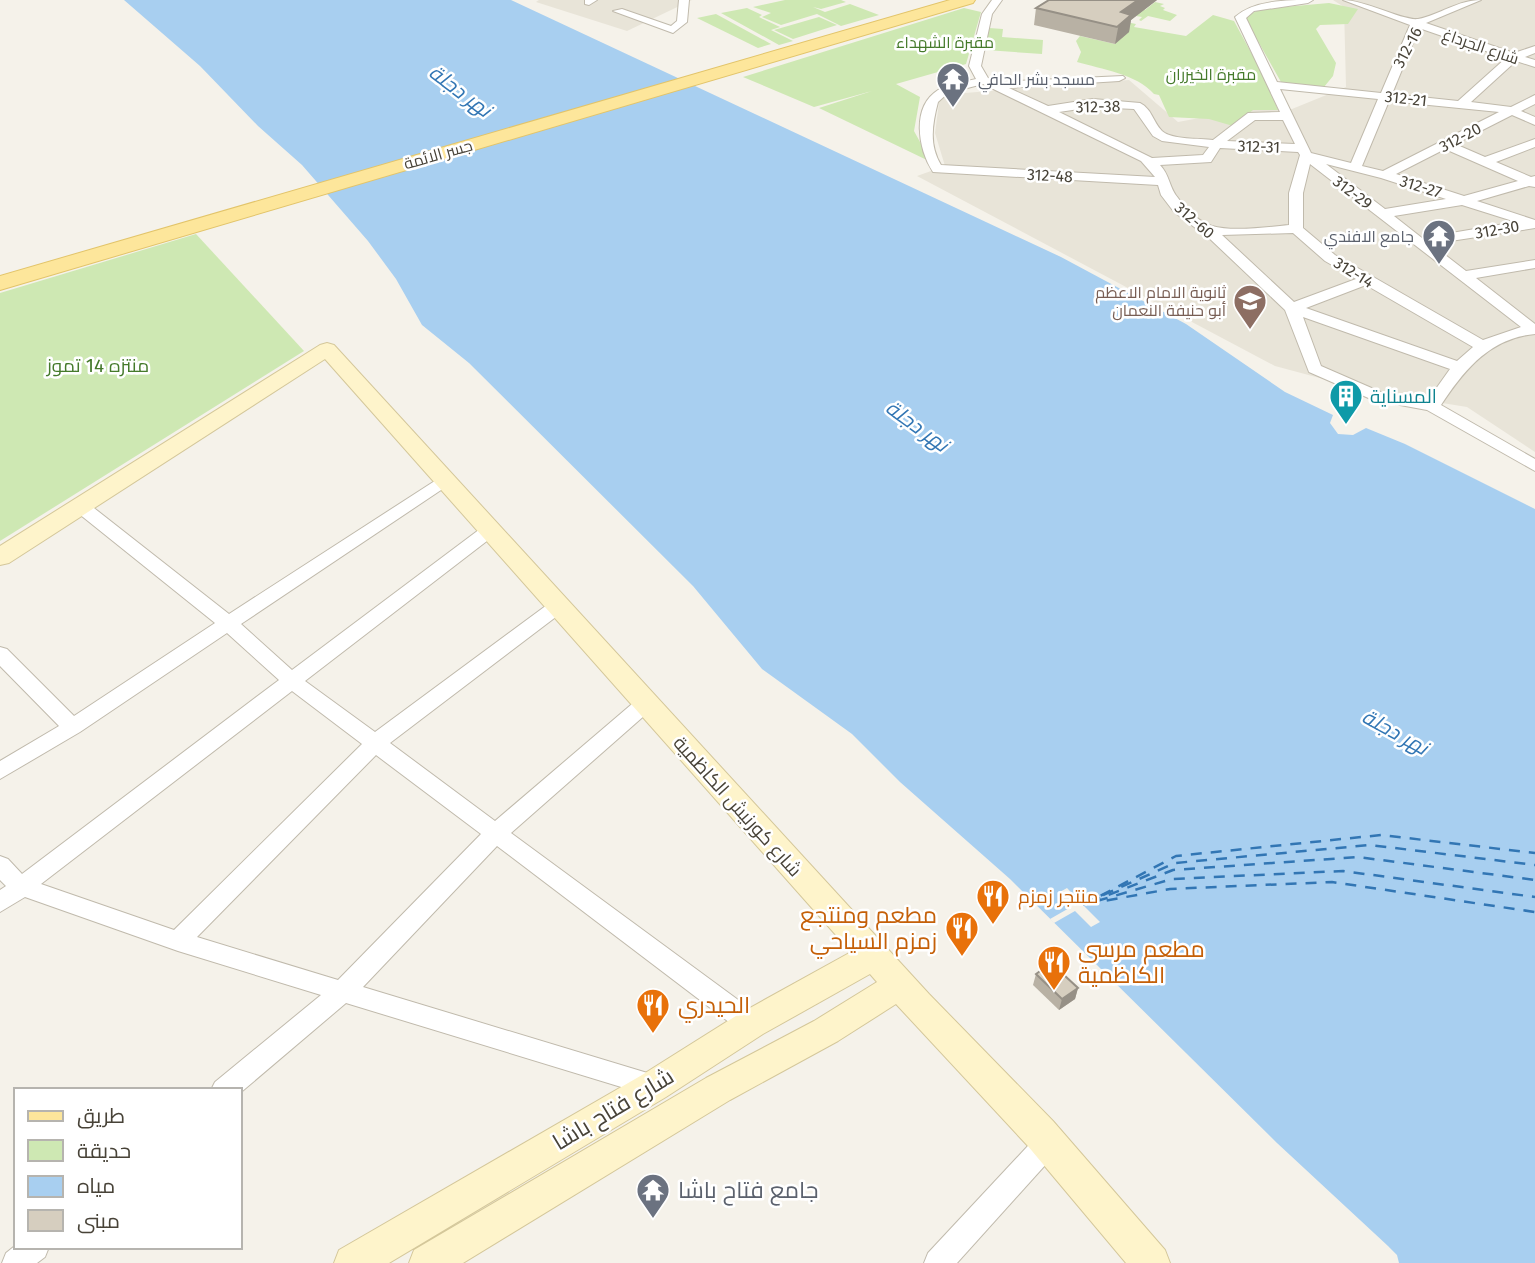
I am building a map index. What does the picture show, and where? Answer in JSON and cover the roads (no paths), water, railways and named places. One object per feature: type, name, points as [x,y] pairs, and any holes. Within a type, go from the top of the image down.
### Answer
[{"type":"main road","name":"جسر الائمة","points":[[0,283],[960,1]]},
{"type":"street","points":[[618,11],[673,30],[682,22],[684,0]]},
{"type":"street","points":[[997,0],[987,14],[975,65],[976,72],[989,83],[1119,78]]},
{"type":"street","points":[[1206,230],[1255,232],[1296,229],[1296,192],[1303,152],[1240,17],[1251,8],[1308,0]]},
{"type":"street","name":"شارع الجرداغ","points":[[1348,0],[1535,64]]},
{"type":"street","name":"312-16","points":[[1355,167],[1416,23],[1476,0]]},
{"type":"street","points":[[1462,104],[1514,57],[1535,49]]},
{"type":"street","name":"312-60","points":[[989,83],[1131,150],[1150,162],[1164,181],[1173,202],[1292,308],[1458,366]]},
{"type":"street","name":"312-48","points":[[989,83],[944,91],[932,101],[924,135],[929,154],[937,169],[1164,181]]},
{"type":"street","name":"312-21","points":[[1274,85],[1510,110],[1535,121]]},
{"type":"street","name":"312-20","points":[[1385,175],[1535,99]]},
{"type":"street","name":"312-38","points":[[1048,110],[1093,103],[1136,106],[1161,137],[1217,143]]},
{"type":"street","points":[[1150,162],[1207,159],[1217,143],[1252,116],[1287,116]]},
{"type":"street","name":"312-31","points":[[1217,143],[1303,152]]},
{"type":"street","points":[[1486,160],[1535,143]]},
{"type":"street","points":[[1446,145],[1533,182]]},
{"type":"street","name":"312-27","points":[[1303,152],[1385,175],[1534,224]]},
{"type":"street","name":"312-29","points":[[1303,152],[1534,330]]},
{"type":"street","points":[[1382,214],[1465,200],[1533,182]]},
{"type":"street","name":"312-30","points":[[1420,242],[1534,224]]},
{"type":"street","name":"312-14","points":[[1296,229],[1330,258],[1482,346]]},
{"type":"street","points":[[1464,276],[1535,264]]},
{"type":"street","points":[[1366,280],[1292,308],[1309,348],[1311,366],[1317,372],[1379,397],[1432,406],[1535,466]]},
{"type":"street","points":[[1432,406],[1458,366],[1482,346],[1500,337],[1534,330]]},
{"type":"street","name":"شارع كورنيش الكاظمية","points":[[79,505],[327,349],[899,985],[1048,1143],[1151,1263]]},
{"type":"street","points":[[0,772],[73,727],[444,480]]},
{"type":"street","points":[[0,557],[79,505],[229,624],[292,681],[751,1024]]},
{"type":"street","points":[[0,903],[490,530]]},
{"type":"street","points":[[178,941],[375,743],[558,606]]},
{"type":"street","points":[[0,654],[73,727]]},
{"type":"street","points":[[226,1088],[343,991],[496,832],[646,703]]},
{"type":"street","points":[[0,864],[20,886],[178,941],[654,1086]]},
{"type":"street","name":"شارع فتاح باشا","points":[[353,1263],[654,1086],[751,1024],[873,956]]},
{"type":"street","name":"شارع فتاح باشا","points":[[428,1263],[718,1089],[826,1031],[899,985]]},
{"type":"street","points":[[938,1263],[1048,1143]]},
{"type":"street","points":[[16,1263],[33,1249]]},
{"type":"water","name":"نهر دجلة","points":[[124,0],[511,0],[1061,257],[1186,324],[1285,392],[1333,415],[1330,423],[1338,434],[1353,435],[1366,428],[1405,444],[1535,509],[1535,1263],[1399,1263],[1397,1255],[1388,1246],[1277,1143],[1010,879],[900,782],[852,734],[762,669],[693,586],[469,363],[422,325],[396,279],[368,241],[302,165],[258,126],[200,66]]},
{"type":"place","name":"مسجد بشر الحافي","points":[[953,109]]},
{"type":"place","name":"جامع الافندي","points":[[1439,266]]},
{"type":"place","name":"ثانوية الامام الاعظم أبو حنيفة النعمان","points":[[1250,331]]},
{"type":"place","name":"المسناية","points":[[1346,426]]},
{"type":"place","name":"منتجر زمزم","points":[[993,926]]},
{"type":"place","name":"مطعم ومنتجع زمزم السياحي","points":[[962,958]]},
{"type":"place","name":"مطعم مرسى الكاظمية","points":[[1054,992]]},
{"type":"place","name":"الحيدري","points":[[653,1035]]},
{"type":"place","name":"جامع فتاح باشا","points":[[653,1220]]},
{"type":"park label","name":"مقبرة الشهداء","points":[[945,42]]},
{"type":"park label","name":"مقبرة الخيزران","points":[[1211,74]]},
{"type":"park label","name":"منتزه 14 تموز","points":[[98,365]]}]
